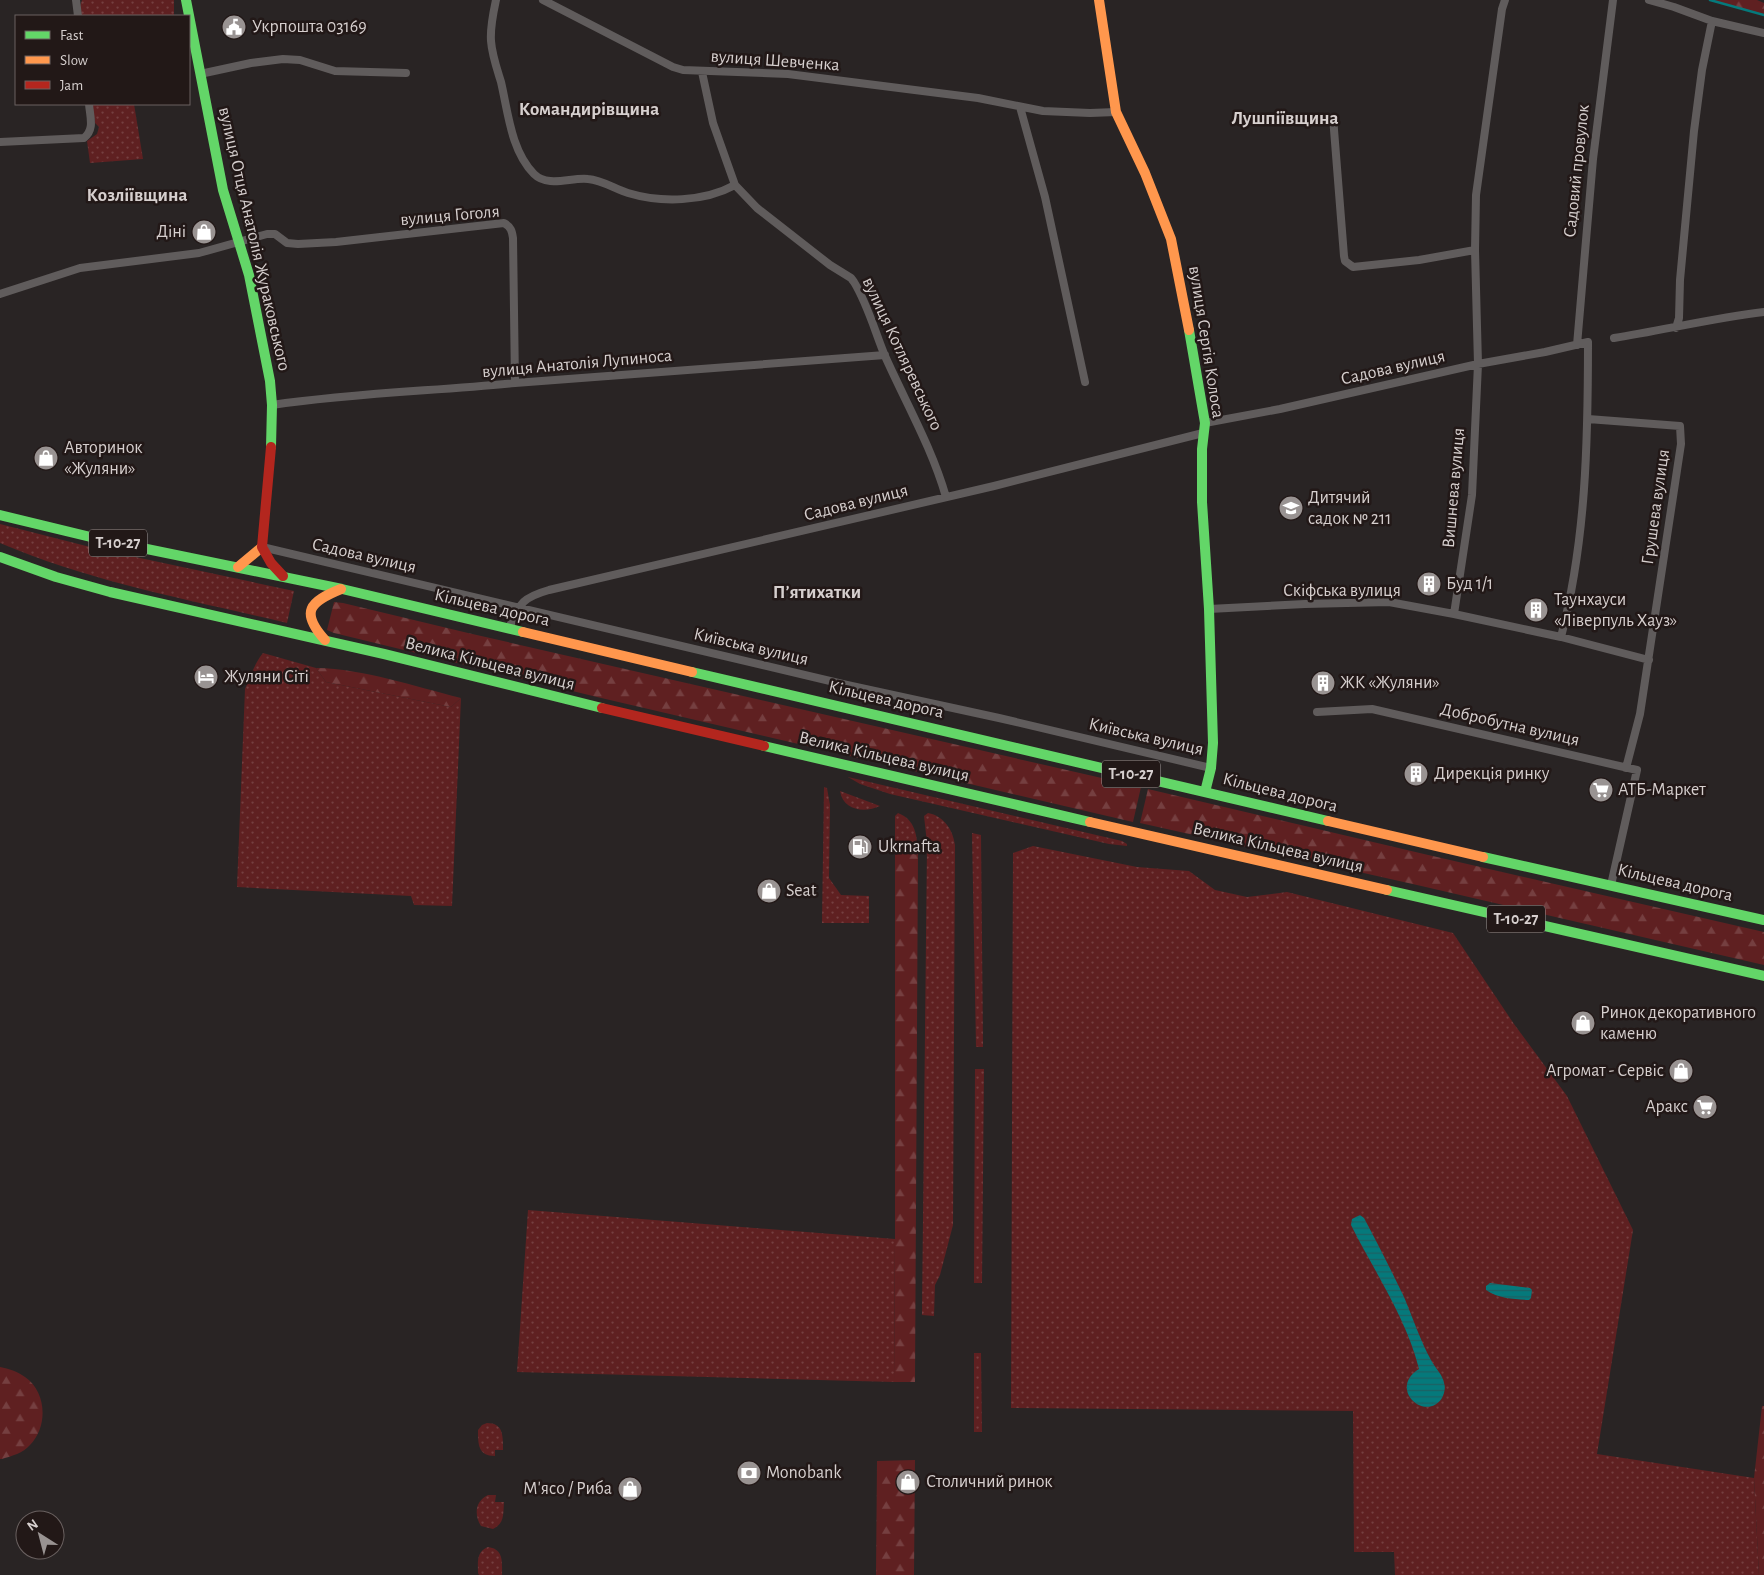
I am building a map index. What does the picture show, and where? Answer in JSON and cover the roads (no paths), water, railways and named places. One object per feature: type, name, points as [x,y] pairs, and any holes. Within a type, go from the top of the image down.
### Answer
[{"type":"main road","name":"вулиця Отця Анатолія Жураковського","points":[[186,0],[189,15]]},
{"type":"main road","name":"вулиця Сергія Колоса","points":[[1099,0],[1116,112],[1145,173],[1171,238],[1186,312],[1204,428],[1202,502],[1209,609],[1212,743],[1211,768],[1206,792]]},
{"type":"main road","name":"вулиця Отця Анатолія Жураковського","points":[[190,21],[223,190],[240,241],[270,381],[272,405],[262,547]]},
{"type":"main road","name":"Кільцева дорога","points":[[0,514],[103,540],[342,589],[1394,837],[1764,920]]},
{"type":"main road","points":[[238,567],[262,547],[267,557],[283,576]]},
{"type":"main road","name":"Велика Кільцева вулиця","points":[[0,557],[41,572],[110,592],[325,640],[646,719],[1764,976]]},
{"type":"main road","points":[[325,640],[312,626],[312,608],[318,599],[342,589]]},
{"type":"main road","points":[[1753,918],[1764,915]]},
{"type":"street","points":[[76,0],[78,15]]},
{"type":"street","points":[[496,0],[491,30],[493,55],[518,147],[528,168],[537,177],[552,182],[589,179],[629,193],[649,198],[669,199],[713,195],[735,185]]},
{"type":"street","name":"вулиця Шевченка","points":[[543,0],[673,67],[692,72],[740,71],[788,74],[978,98],[1043,111],[1116,112]]},
{"type":"street","points":[[1478,364],[1475,250],[1477,186],[1504,0]]},
{"type":"street","name":"Садовий провулок","points":[[1577,345],[1592,169],[1613,0]]},
{"type":"street","points":[[1649,0],[1712,21],[1764,33]]},
{"type":"street","points":[[1676,328],[1679,318],[1680,280],[1694,131],[1702,70],[1712,21]]},
{"type":"street","points":[[200,74],[251,63],[284,59],[300,60],[335,71],[406,73]]},
{"type":"street","name":"вулиця Котляревського","points":[[702,72],[714,122],[735,185],[757,208],[830,265],[851,278],[857,286],[885,354],[924,436],[946,497]]},
{"type":"street","points":[[0,142],[84,138],[92,128],[89,105]]},
{"type":"street","points":[[1020,107],[1045,197],[1075,343],[1085,382]]},
{"type":"street","points":[[1332,117],[1344,256],[1348,264],[1354,267],[1419,260],[1475,250]]},
{"type":"street","name":"вулиця Гоголя","points":[[240,241],[267,234],[275,234],[287,243],[336,242],[504,223],[512,230],[513,238],[514,382]]},
{"type":"street","points":[[0,294],[80,268],[199,253],[240,241]]},
{"type":"street","points":[[1614,338],[1676,328],[1742,314],[1764,312]]},
{"type":"street","name":"Садова вулиця","points":[[508,628],[526,598],[549,590],[946,497],[1280,409],[1478,364],[1588,342],[1588,419]]},
{"type":"street","name":"вулиця Анатолія Лупиноса","points":[[272,405],[367,394],[454,389],[514,382],[885,354]]},
{"type":"street","name":"Вишнева вулиця","points":[[1454,614],[1472,495],[1478,364]]},
{"type":"street","points":[[1561,637],[1573,584],[1580,538],[1588,419]]},
{"type":"street","name":"Грушева вулиця","points":[[1588,419],[1680,426],[1681,444],[1649,660],[1640,714],[1626,768]]},
{"type":"street","name":"Садова вулиця","points":[[262,547],[519,607]]},
{"type":"street","name":"Скіфська вулиця","points":[[1209,609],[1389,602],[1561,637],[1649,660]]},
{"type":"street","name":"Київська вулиця","points":[[519,607],[847,685],[999,718],[1211,768]]},
{"type":"street","name":"Добробутна вулиця","points":[[1317,712],[1372,709],[1637,770],[1611,886]]},
{"type":"water","points":[[1360,1215],[1364,1218],[1404,1297],[1427,1352],[1441,1374],[1445,1387],[1442,1398],[1435,1405],[1427,1407],[1419,1405],[1408,1394],[1407,1385],[1410,1377],[1419,1369],[1398,1313],[1351,1225],[1352,1219]]},
{"type":"water","points":[[1490,1283],[1530,1288],[1532,1290],[1531,1298],[1529,1300],[1496,1295],[1486,1290],[1486,1286]]},
{"type":"waterway","points":[[1710,0],[1764,15]]},
{"type":"place","name":"Укрпошта 03169","points":[[234,27]]},
{"type":"place","name":"Діні","points":[[204,232]]},
{"type":"place","name":"Авторинок «Жуляни»","points":[[46,458]]},
{"type":"place","name":"Дитячий садок № 211","points":[[1291,508]]},
{"type":"place","name":"Буд 1/1","points":[[1429,584]]},
{"type":"place","name":"Таунхауси «Ліверпуль Хауз»","points":[[1536,610]]},
{"type":"place","name":"Жуляни Сіті","points":[[206,677]]},
{"type":"place","name":"ЖК «Жуляни»","points":[[1323,683]]},
{"type":"place","name":"Дирекція ринку","points":[[1416,774]]},
{"type":"place","name":"АТБ-Маркет","points":[[1601,790]]},
{"type":"place","name":"Ukrnafta","points":[[860,847]]},
{"type":"place","name":"Seat","points":[[769,891]]},
{"type":"place","name":"Ринок декоративного каменю","points":[[1583,1023]]},
{"type":"place","name":"Агромат - Сервіс","points":[[1681,1071]]},
{"type":"place","name":"Аракс","points":[[1705,1107]]},
{"type":"place","name":"Monobank","points":[[749,1473]]},
{"type":"place","name":"Столичний ринок","points":[[908,1482]]},
{"type":"place","name":"М'ясо / Риба","points":[[630,1489]]},
{"type":"district","name":"Командирівщина","points":[[589,109]]},
{"type":"district","name":"Лушпіївщина","points":[[1285,118]]},
{"type":"district","name":"Козліївщина","points":[[137,195]]},
{"type":"district","name":"Пʼятихатки","points":[[817,592]]}]
